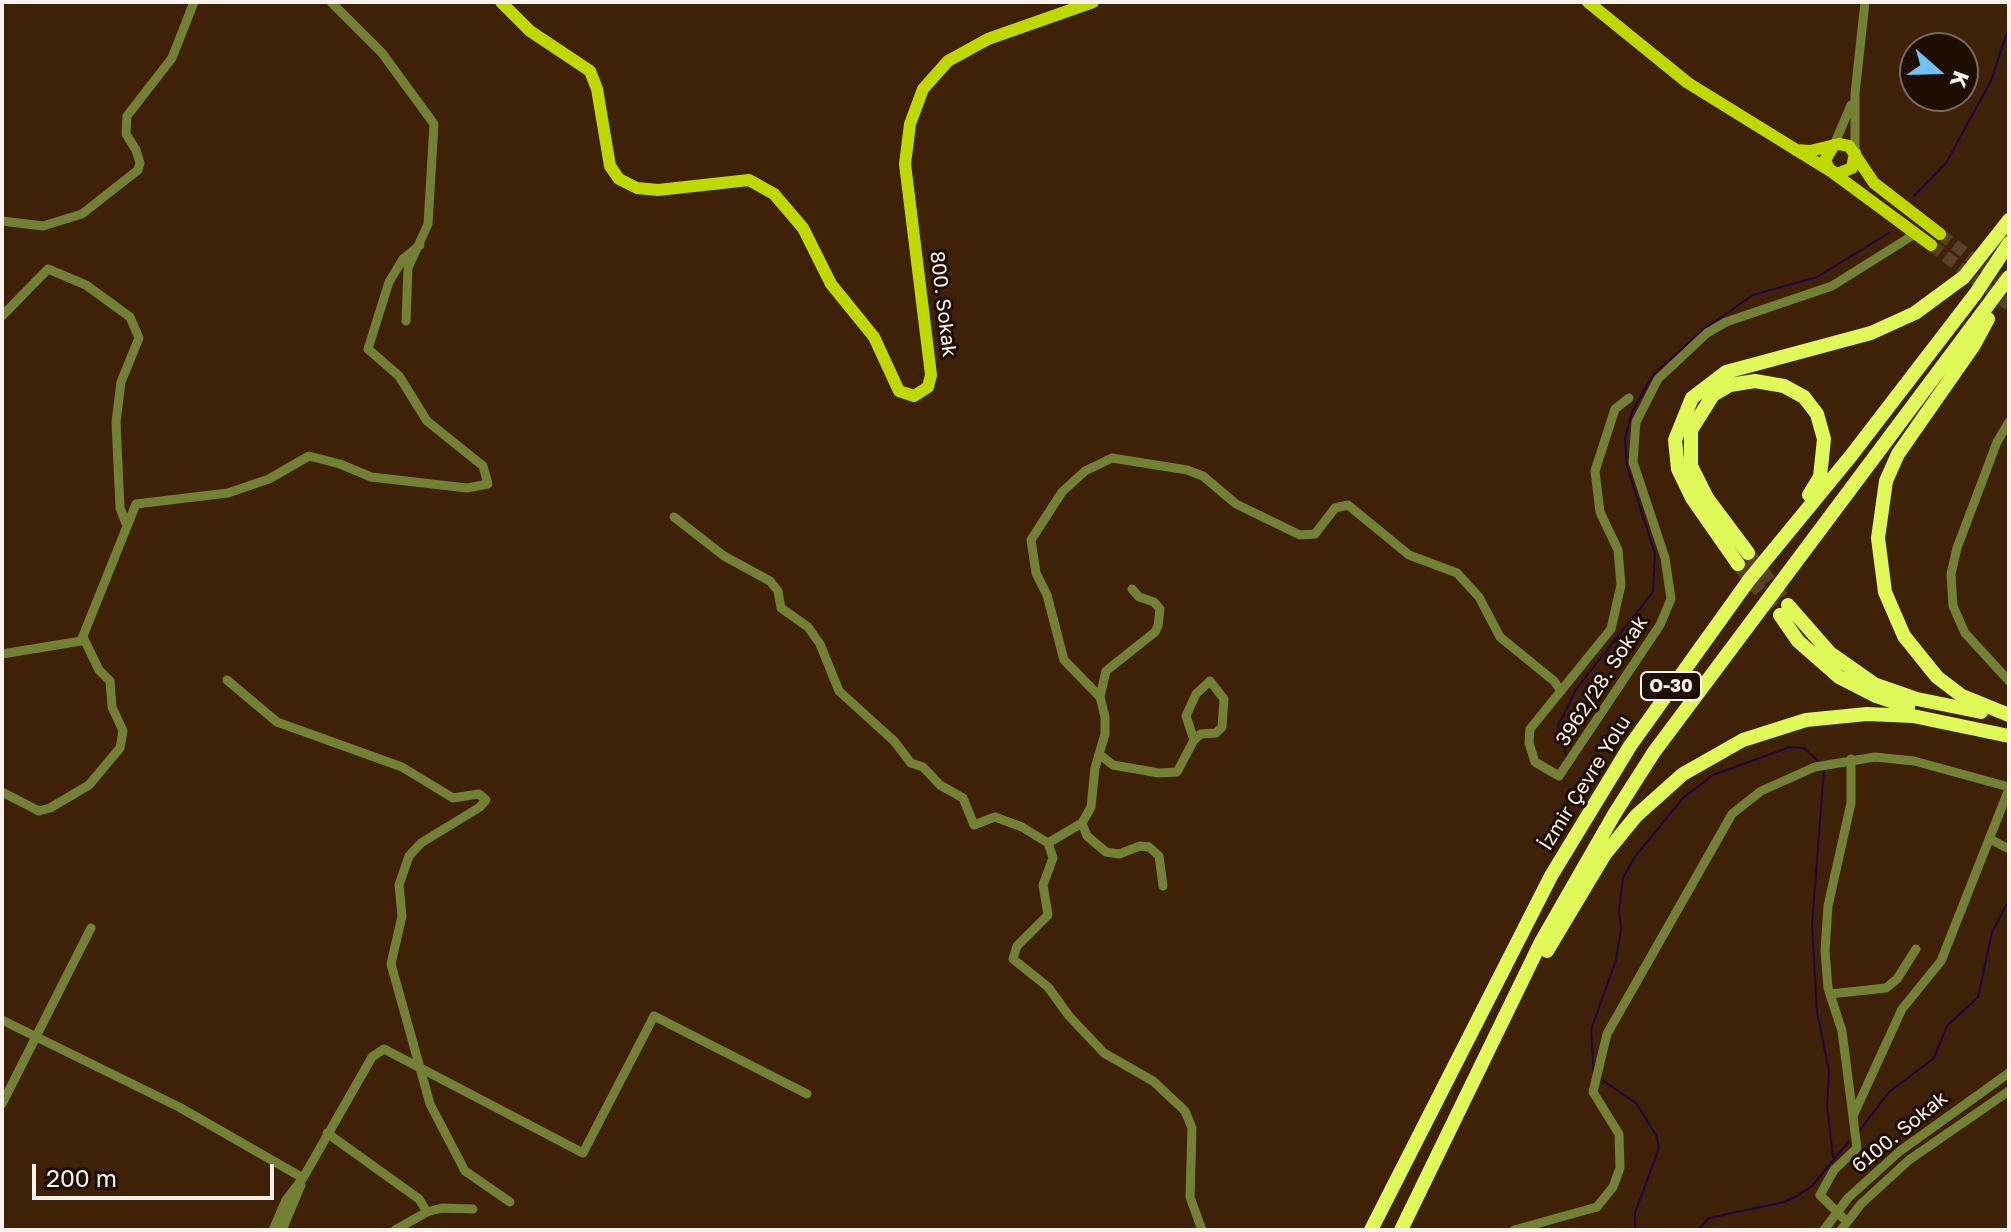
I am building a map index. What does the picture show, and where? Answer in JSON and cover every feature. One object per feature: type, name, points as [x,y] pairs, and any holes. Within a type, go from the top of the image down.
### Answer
[{"type":"highway","points":[[1749,580],[1816,485],[1825,449],[1821,422],[1804,397],[1784,386],[1755,381],[1730,385],[1713,395],[1701,410],[1689,442],[1691,466],[1743,558],[1692,498],[1678,469],[1675,440],[1692,398],[1726,372],[1871,333],[1915,313],[1964,277],[2009,220]]},
{"type":"highway","name":"İzmir Çevre Yolu","points":[[1371,1230],[1512,951],[1584,818],[1666,694],[1749,580],[1850,457],[1976,293],[2009,243]]},
{"type":"highway","points":[[2009,278],[1974,345],[1898,454],[1886,481],[1878,538],[1885,592],[1904,636],[1937,677],[1962,696],[2009,717]]},
{"type":"highway","name":"İzmir Çevre Yolu","points":[[1401,1230],[1541,942],[1654,752],[2009,278]]},
{"type":"highway","points":[[2009,717],[1917,699],[1874,684],[1830,653],[1784,610],[1814,657],[1857,687],[1962,724],[2009,736]]},
{"type":"highway","points":[[1481,1066],[1605,854],[1636,816],[1683,774],[1743,740],[1806,720],[1887,714],[1962,724]]},
{"type":"main road","name":"800. Sokak","points":[[501,2],[530,31],[590,71],[597,89],[610,166],[619,179],[637,188],[658,190],[749,180],[774,194],[803,228],[831,284],[874,337],[899,391],[914,396],[928,387],[931,375],[905,164],[910,124],[923,89],[948,61],[988,39],[1088,5]]},
{"type":"main road","points":[[1588,2],[1688,83],[1832,172],[1931,245]]},
{"type":"main road","points":[[1793,149],[1810,151],[1844,144],[1855,153],[1874,183],[1940,234]]},
{"type":"main road","points":[[1832,172],[1826,156],[1834,145]]},
{"type":"main road","points":[[1832,172],[1850,171],[1855,165],[1855,153]]},
{"type":"street","points":[[2,221],[43,226],[82,214],[138,170],[140,163],[136,150],[126,134],[127,116],[172,58],[194,2]]},
{"type":"street","points":[[331,2],[382,53],[434,124],[428,224],[408,268],[406,321]]},
{"type":"street","points":[[1855,153],[1855,94],[1865,2]]},
{"type":"street","points":[[1834,145],[1855,94]]},
{"type":"street","name":"3962/28. Sokak","points":[[1629,398],[1615,409],[1595,471],[1600,512],[1618,550],[1621,585],[1611,629],[1530,729],[1529,743],[1535,762],[1559,776],[1660,625],[1671,599],[1665,558],[1633,462],[1636,422],[1658,379],[1707,333],[1726,322],[1832,286],[1915,234]]},
{"type":"street","points":[[2,654],[81,641],[136,504],[228,493],[269,479],[309,456],[371,477],[467,488],[488,484],[483,466],[427,421],[399,376],[368,349],[389,282],[403,259],[420,245]]},
{"type":"street","points":[[2,316],[48,269],[86,285],[130,317],[139,338],[121,382],[116,422],[120,508],[127,526]]},
{"type":"street","points":[[2009,422],[1997,442],[1957,548],[1951,574],[1953,606],[1965,633],[2009,681]]},
{"type":"street","points":[[1100,697],[1064,660],[1047,595],[1030,550],[1034,531],[1062,492],[1085,471],[1119,458],[1203,476],[1236,504],[1300,535],[1315,534],[1335,508],[1348,505],[1409,555],[1457,573],[1479,597],[1500,637],[1554,681],[1561,691]]},
{"type":"street","points":[[674,517],[724,556],[770,581],[778,591],[781,608],[808,627],[820,644],[839,691],[894,741],[911,763],[923,767],[940,785],[963,798],[974,825],[984,824],[995,817],[1022,827],[1048,843],[1053,858],[1043,885],[1048,915],[1017,946],[1013,959],[1048,987],[1087,1038],[1104,1053],[1153,1081],[1185,1111],[1192,1128],[1190,1197],[1202,1230]]},
{"type":"street","points":[[1048,843],[1082,823],[1091,807],[1105,734],[1100,697],[1106,671],[1155,632],[1158,626],[1160,609],[1154,602],[1139,597],[1132,589]]},
{"type":"street","points":[[2,792],[39,811],[50,808],[89,785],[120,748],[123,731],[112,707],[110,681],[99,670],[83,637]]},
{"type":"street","points":[[227,680],[277,722],[402,767],[453,798],[479,794],[486,800],[409,856],[399,885],[402,916],[391,964],[430,1104],[465,1171],[510,1202]]},
{"type":"street","points":[[1099,754],[1113,765],[1170,775],[1177,772],[1194,740],[1201,734],[1216,733],[1222,727],[1224,699],[1210,681],[1196,694],[1186,716],[1194,740]]},
{"type":"street","points":[[1514,1230],[1547,1224],[1597,1207],[1613,1187],[1620,1168],[1621,1147],[1616,1127],[1593,1092],[1614,1018],[1650,962],[1732,814],[1761,791],[1815,767],[1851,759],[1884,757],[1914,761],[2009,788],[1941,961],[1902,1009],[1852,1118]]},
{"type":"street","points":[[1844,1226],[1837,1213],[1820,1195],[1834,1170],[1857,1148],[1842,1031],[1830,994],[1825,951],[1828,906],[1851,803],[1851,759]]},
{"type":"street","points":[[1082,823],[1087,836],[1106,852],[1119,854],[1140,846],[1149,847],[1159,856],[1163,886]]},
{"type":"street","points":[[1990,839],[2009,849]]},
{"type":"street","points":[[2,1104],[34,1035],[91,928]]},
{"type":"street","points":[[1830,994],[1886,988],[1897,979],[1916,949]]},
{"type":"street","points":[[282,1230],[303,1178],[327,1133],[372,1057],[384,1049],[583,1153],[654,1016],[807,1094]]},
{"type":"street","points":[[2,1020],[179,1107],[303,1178]]},
{"type":"street","name":"6100. Sokak","points":[[1824,1230],[1837,1213],[1900,1151],[2009,1073]]},
{"type":"street","name":"6100. Sokak","points":[[1844,1226],[1861,1204],[1909,1160],[2009,1091]]},
{"type":"street","points":[[327,1133],[419,1199],[427,1212]]},
{"type":"street","points":[[273,1230],[286,1200],[303,1178]]},
{"type":"street","points":[[395,1230],[427,1212],[442,1208],[473,1209]]},
{"type":"waterway","points":[[1914,196],[1946,163],[1991,81],[2009,26]]},
{"type":"waterway","points":[[1566,755],[1558,726],[1577,688],[1653,592],[1655,554],[1627,466],[1625,439],[1632,412],[1653,375],[1704,329],[1753,295],[1817,277],[1889,233]]},
{"type":"waterway","points":[[1619,909],[1623,878],[1634,858],[1683,798],[1713,775],[1790,747],[1804,748],[1821,764]]},
{"type":"waterway","points":[[1824,769],[1812,925],[1817,1012],[1829,1071],[1827,1106],[1833,1157]]},
{"type":"waterway","points":[[1859,1131],[1889,1092],[1934,1058],[1947,1026],[1978,997],[1992,932],[2009,900]]},
{"type":"waterway","points":[[1594,1074],[1591,1030],[1616,960],[1621,929],[1619,910]]},
{"type":"waterway","points":[[1599,1078],[1636,1103],[1656,1135],[1659,1148],[1635,1213],[1635,1230]]},
{"type":"waterway","points":[[1698,1230],[1709,1218],[1784,1202],[1797,1196],[1813,1185],[1848,1142]]},
{"type":"tunnel","points":[[1940,234],[2009,286]]},
{"type":"tunnel","points":[[1931,245],[2009,305]]},
{"type":"tunnel","points":[[1748,553],[1788,605]]},
{"type":"tunnel","points":[[1738,564],[1780,615]]}]
